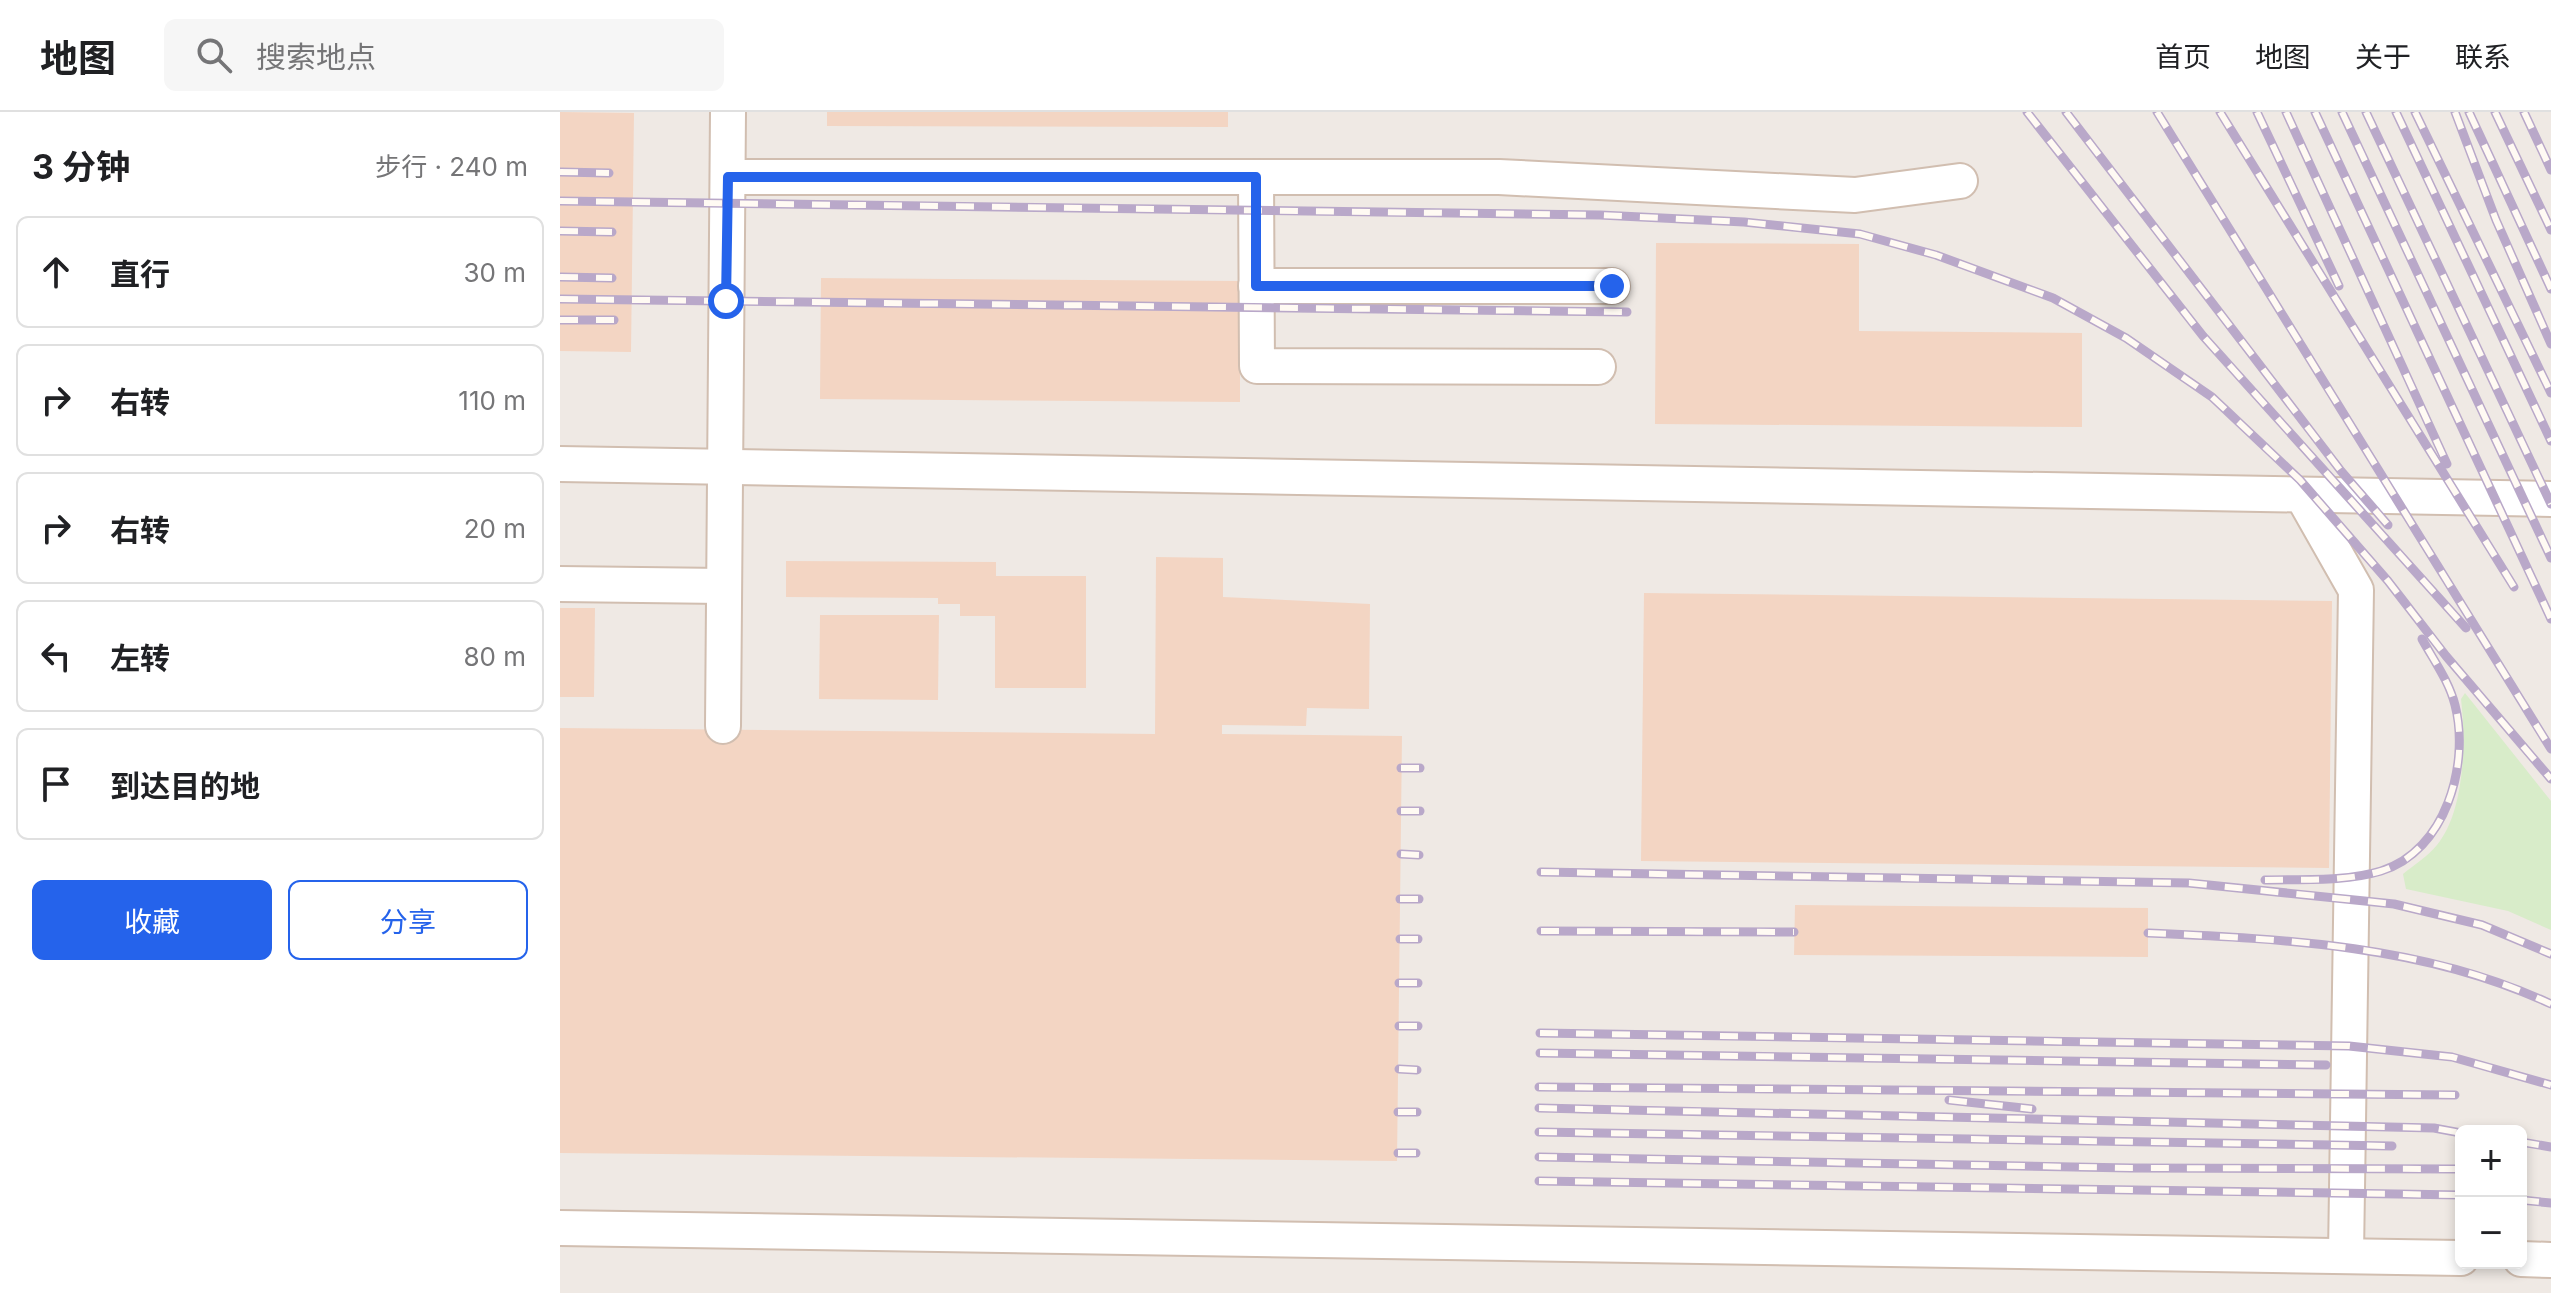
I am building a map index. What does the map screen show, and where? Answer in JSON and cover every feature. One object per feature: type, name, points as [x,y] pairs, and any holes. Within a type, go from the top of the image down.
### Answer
[{"type":"street","points":[[723,726],[728,112]]},
{"type":"street","points":[[728,177],[1499,177],[1855,195],[1960,181]]},
{"type":"street","points":[[1256,177],[1257,366],[1598,367]]},
{"type":"street","points":[[1256,286],[1612,286]]},
{"type":"street","points":[[560,464],[2551,499]]},
{"type":"street","points":[[2302,495],[2356,590],[2346,1255]]},
{"type":"street","points":[[560,584],[723,586]]},
{"type":"street","points":[[560,1228],[2455,1258]]},
{"type":"street","points":[[2527,1259],[2551,1260]]},
{"type":"shaded area","points":[[560,112],[2551,112],[2551,1293],[560,1293]]},
{"type":"green space","points":[[2465,693],[2551,801],[2551,930],[2508,911],[2406,889],[2403,874],[2437,845],[2453,814],[2461,775],[2461,699]]},
{"type":"building","points":[[560,112],[634,113],[631,352],[560,351]]},
{"type":"building","points":[[827,112],[1228,112],[1228,127],[827,126]]},
{"type":"building","points":[[1656,243],[1859,244],[1859,331],[2082,333],[2082,427],[1655,424]]},
{"type":"building","points":[[821,278],[1240,281],[1240,402],[820,399]]},
{"type":"building","points":[[1156,557],[1223,558],[1223,597],[1370,604],[1369,709],[1307,708],[1306,726],[1222,725],[1222,734],[1402,736],[1397,1161],[560,1153],[560,728],[1155,734]]},
{"type":"building","points":[[786,561],[996,562],[996,576],[1086,576],[1086,688],[995,688],[995,616],[960,616],[960,604],[938,604],[938,598],[786,597]]},
{"type":"building","points":[[1644,593],[2332,601],[2329,868],[1641,861]]},
{"type":"building","points":[[560,608],[595,608],[594,697],[560,697]]},
{"type":"building","points":[[820,615],[939,615],[938,700],[819,699]]},
{"type":"building","points":[[1795,905],[2148,908],[2148,957],[1794,955]]},
{"type":"railway","points":[[2027,112],[2203,336],[2466,628]]},
{"type":"railway","points":[[2066,112],[2341,471],[2388,525]]},
{"type":"railway","points":[[2157,112],[2551,749]]},
{"type":"railway","points":[[2220,112],[2514,587]]},
{"type":"railway","points":[[2257,112],[2339,286]]},
{"type":"railway","points":[[2286,112],[2447,464]]},
{"type":"railway","points":[[2315,112],[2551,619]]},
{"type":"railway","points":[[2342,112],[2551,558]]},
{"type":"railway","points":[[2366,112],[2551,504]]},
{"type":"railway","points":[[2396,112],[2551,441]]},
{"type":"railway","points":[[2415,112],[2551,393]]},
{"type":"railway","points":[[2455,112],[2496,220],[2551,344]]},
{"type":"railway","points":[[2469,112],[2551,289]]},
{"type":"railway","points":[[2495,112],[2551,230]]},
{"type":"railway","points":[[2524,112],[2551,170]]},
{"type":"railway","points":[[560,172],[609,173]]},
{"type":"railway","points":[[560,201],[1600,215],[1744,222],[1860,234],[1936,255],[2053,298],[2126,338],[2212,397],[2300,480],[2388,581],[2446,656],[2551,779]]},
{"type":"railway","points":[[560,231],[612,232]]},
{"type":"railway","points":[[560,277],[612,278]]},
{"type":"railway","points":[[560,299],[1627,312]]},
{"type":"railway","points":[[560,320],[614,320]]},
{"type":"railway","points":[[2265,880],[2338,878],[2381,871],[2403,861],[2422,845],[2437,825],[2448,803],[2455,778],[2459,728],[2449,688],[2422,639]]},
{"type":"railway","points":[[1401,768],[1420,768]]},
{"type":"railway","points":[[1401,811],[1420,811]]},
{"type":"railway","points":[[1401,854],[1419,855]]},
{"type":"railway","points":[[1541,872],[2189,883],[2394,904],[2482,925],[2551,954]]},
{"type":"railway","points":[[1400,899],[1419,899]]},
{"type":"railway","points":[[1541,931],[1794,932]]},
{"type":"railway","points":[[2148,933],[2251,938],[2404,957],[2503,984],[2551,1004]]},
{"type":"railway","points":[[1400,939],[1418,939]]},
{"type":"railway","points":[[1399,983],[1418,983]]},
{"type":"railway","points":[[1399,1026],[1418,1026]]},
{"type":"railway","points":[[1540,1033],[2349,1046],[2452,1057],[2551,1085]]},
{"type":"railway","points":[[1540,1053],[2326,1065]]},
{"type":"railway","points":[[1399,1069],[1417,1070]]},
{"type":"railway","points":[[1539,1087],[2455,1095]]},
{"type":"railway","points":[[1949,1100],[2032,1109]]},
{"type":"railway","points":[[1539,1108],[2434,1128],[2455,1132]]},
{"type":"railway","points":[[1398,1112],[1417,1112]]},
{"type":"railway","points":[[1539,1132],[2392,1146]]},
{"type":"railway","points":[[2527,1143],[2551,1147]]},
{"type":"railway","points":[[1398,1153],[1416,1153]]},
{"type":"railway","points":[[1539,1157],[2131,1168],[2455,1169]]},
{"type":"railway","points":[[1539,1181],[2455,1195]]},
{"type":"railway","points":[[2527,1201],[2551,1203]]},
{"type":"route","points":[[726,301],[728,177],[1256,177],[1256,286],[1612,286]]}]
